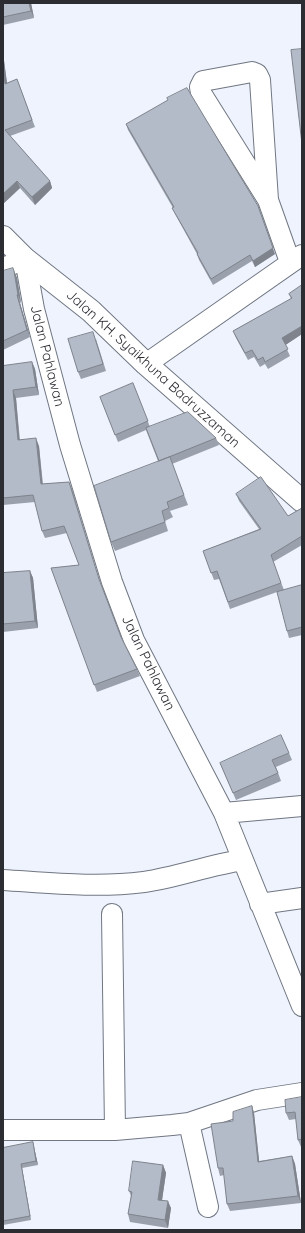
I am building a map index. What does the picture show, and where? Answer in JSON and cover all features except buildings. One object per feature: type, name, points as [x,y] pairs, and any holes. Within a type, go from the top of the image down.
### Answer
[{"type":"main road","name":"Jalan KH. Syaikhuna Badruzzaman","points":[[3,237],[25,259],[91,311],[146,364],[302,501]]},
{"type":"street","points":[[146,364],[296,258],[268,200],[201,93],[200,87],[203,81],[252,72],[257,74],[260,80],[268,200]]},
{"type":"street","points":[[3,268],[25,259]]},
{"type":"street","name":"Jalan Pahlawan","points":[[25,259],[34,309],[70,445],[112,582],[134,640],[224,813],[302,1006]]},
{"type":"street","points":[[224,813],[302,806]]},
{"type":"street","points":[[3,880],[96,886],[180,876],[211,865],[243,860]]},
{"type":"street","points":[[260,904],[302,898]]},
{"type":"street","points":[[112,914],[115,1130]]},
{"type":"street","points":[[3,1130],[115,1130],[188,1122],[257,1100],[302,1093]]},
{"type":"street","points":[[188,1122],[208,1207]]}]
